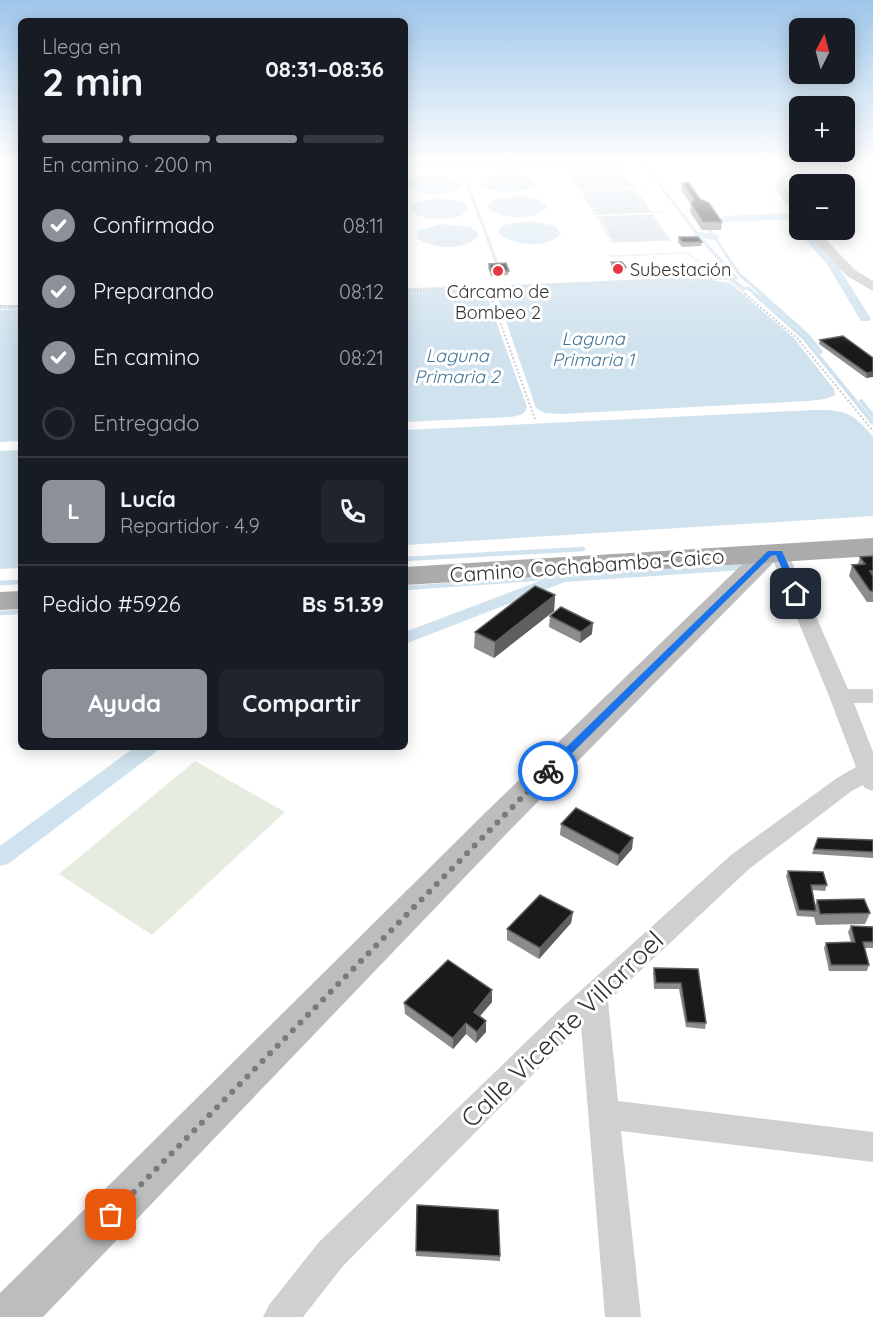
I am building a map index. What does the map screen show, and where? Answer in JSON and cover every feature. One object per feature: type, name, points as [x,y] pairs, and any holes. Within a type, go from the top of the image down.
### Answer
[{"type":"main road","name":"Camino Cochabamba-Caico","points":[[408,576],[873,547]]},
{"type":"main road","points":[[10,1317],[500,819],[774,553]]},
{"type":"main road","points":[[0,601],[18,600]]},
{"type":"street","points":[[820,240],[851,273],[873,287]]},
{"type":"street","points":[[774,553],[840,696],[871,776]]},
{"type":"street","points":[[840,696],[873,696]]},
{"type":"street","name":"Calle Vicente Villarroel","points":[[281,1317],[331,1254],[593,997],[740,862],[844,784],[871,776]]},
{"type":"street","points":[[593,997],[623,1317]]},
{"type":"street","points":[[604,1114],[873,1147]]},
{"type":"path","points":[[601,223],[608,236]]},
{"type":"path","points":[[607,223],[647,223]]},
{"type":"path","points":[[608,236],[646,240],[671,239],[658,223]]},
{"type":"path","points":[[625,225],[630,233]]},
{"type":"path","points":[[636,225],[642,233]]},
{"type":"path","points":[[608,236],[628,230],[662,229]]},
{"type":"path","points":[[608,236],[664,232]]},
{"type":"path","points":[[634,239],[667,235]]},
{"type":"path","points":[[644,236],[646,240]]},
{"type":"path","points":[[611,256],[687,253],[706,267],[716,269],[797,338],[873,431]]},
{"type":"path","points":[[491,296],[498,288],[725,277]]},
{"type":"path","points":[[408,291],[479,288],[491,296],[535,419]]},
{"type":"path","points":[[0,306],[18,306]]},
{"type":"shaded area","points":[[195,761],[285,812],[152,935],[59,874]]},
{"type":"water","points":[[542,223],[555,226],[561,233],[548,242],[520,243],[511,241],[498,232],[503,225]]},
{"type":"water","points":[[603,223],[657,223],[669,240],[614,242]]},
{"type":"water","points":[[442,224],[470,227],[478,233],[478,237],[465,245],[448,247],[423,242],[417,238],[418,230]]},
{"type":"water","name":"Laguna Primaria 1","points":[[710,280],[730,283],[793,337],[834,389],[835,395],[808,401],[560,414],[545,413],[536,408],[497,295],[500,292],[510,288]]},
{"type":"water","name":"Laguna Primaria 2","points":[[469,290],[484,293],[487,296],[527,407],[525,412],[510,417],[408,422],[408,293]]},
{"type":"water","points":[[18,309],[18,441],[0,442],[0,310]]},
{"type":"water","points":[[815,410],[842,412],[855,418],[873,437],[873,516],[408,545],[408,430]]},
{"type":"water","points":[[18,450],[18,568],[0,569],[0,451]]},
{"type":"building","points":[[679,237],[698,237],[702,242],[682,242]]},
{"type":"building","points":[[611,262],[622,262],[626,267],[615,267]]},
{"type":"building","points":[[506,263],[509,271],[491,271],[489,264]]},
{"type":"building","points":[[843,336],[873,358],[873,372],[867,373],[820,340]]},
{"type":"building","points":[[873,556],[873,571],[870,571],[873,576],[873,591],[870,591],[852,565],[865,564],[860,557]]},
{"type":"building","points":[[535,586],[555,595],[495,642],[475,632]]},
{"type":"building","points":[[561,607],[593,623],[581,632],[550,616]]},
{"type":"building","points":[[576,808],[633,838],[619,855],[561,824]]},
{"type":"building","points":[[818,838],[873,840],[873,852],[814,849]]},
{"type":"building","points":[[788,871],[823,872],[827,885],[811,885],[816,911],[799,910]]},
{"type":"building","points":[[540,895],[573,912],[540,948],[507,929]]},
{"type":"building","points":[[864,899],[870,913],[820,914],[817,900]]},
{"type":"building","points":[[851,926],[873,927],[873,942],[863,942],[869,965],[831,965],[826,943],[855,942]]},
{"type":"building","points":[[448,960],[492,990],[474,1012],[486,1021],[477,1032],[466,1023],[453,1038],[404,1003]]},
{"type":"building","points":[[654,968],[698,969],[706,1023],[687,1022],[681,983],[656,983]]},
{"type":"building","points":[[417,1205],[498,1210],[500,1256],[416,1251]]},
{"type":"waterway","points":[[482,223],[499,269]]},
{"type":"waterway","points":[[689,223],[736,278]]},
{"type":"waterway","points":[[710,230],[739,274],[763,295]]},
{"type":"waterway","points":[[698,235],[715,237]]},
{"type":"waterway","points":[[811,240],[831,263],[865,319]]},
{"type":"waterway","points":[[408,291],[729,277],[743,288],[749,289]]},
{"type":"waterway","points":[[748,288],[756,295]]},
{"type":"waterway","points":[[755,294],[804,338],[873,423]]},
{"type":"waterway","points":[[761,294],[807,335],[821,352]]},
{"type":"waterway","points":[[0,307],[18,307]]},
{"type":"waterway","points":[[861,401],[873,416]]},
{"type":"waterway","points":[[408,559],[583,549]]},
{"type":"waterway","points":[[408,637],[563,577],[737,567]]},
{"type":"waterway","points":[[408,588],[563,577]]},
{"type":"waterway","points":[[0,583],[18,582]]},
{"type":"waterway","points":[[0,613],[18,612]]},
{"type":"waterway","points":[[0,858],[145,750]]},
{"type":"way so far","points":[[111,1215],[548,771]]},
{"type":"place","name":"Subestación","points":[[618,269]]},
{"type":"place","name":"Cárcamo de Bombeo 2","points":[[498,271]]},
{"type":"route","points":[[548,771],[768,553],[779,552],[796,594]]}]
